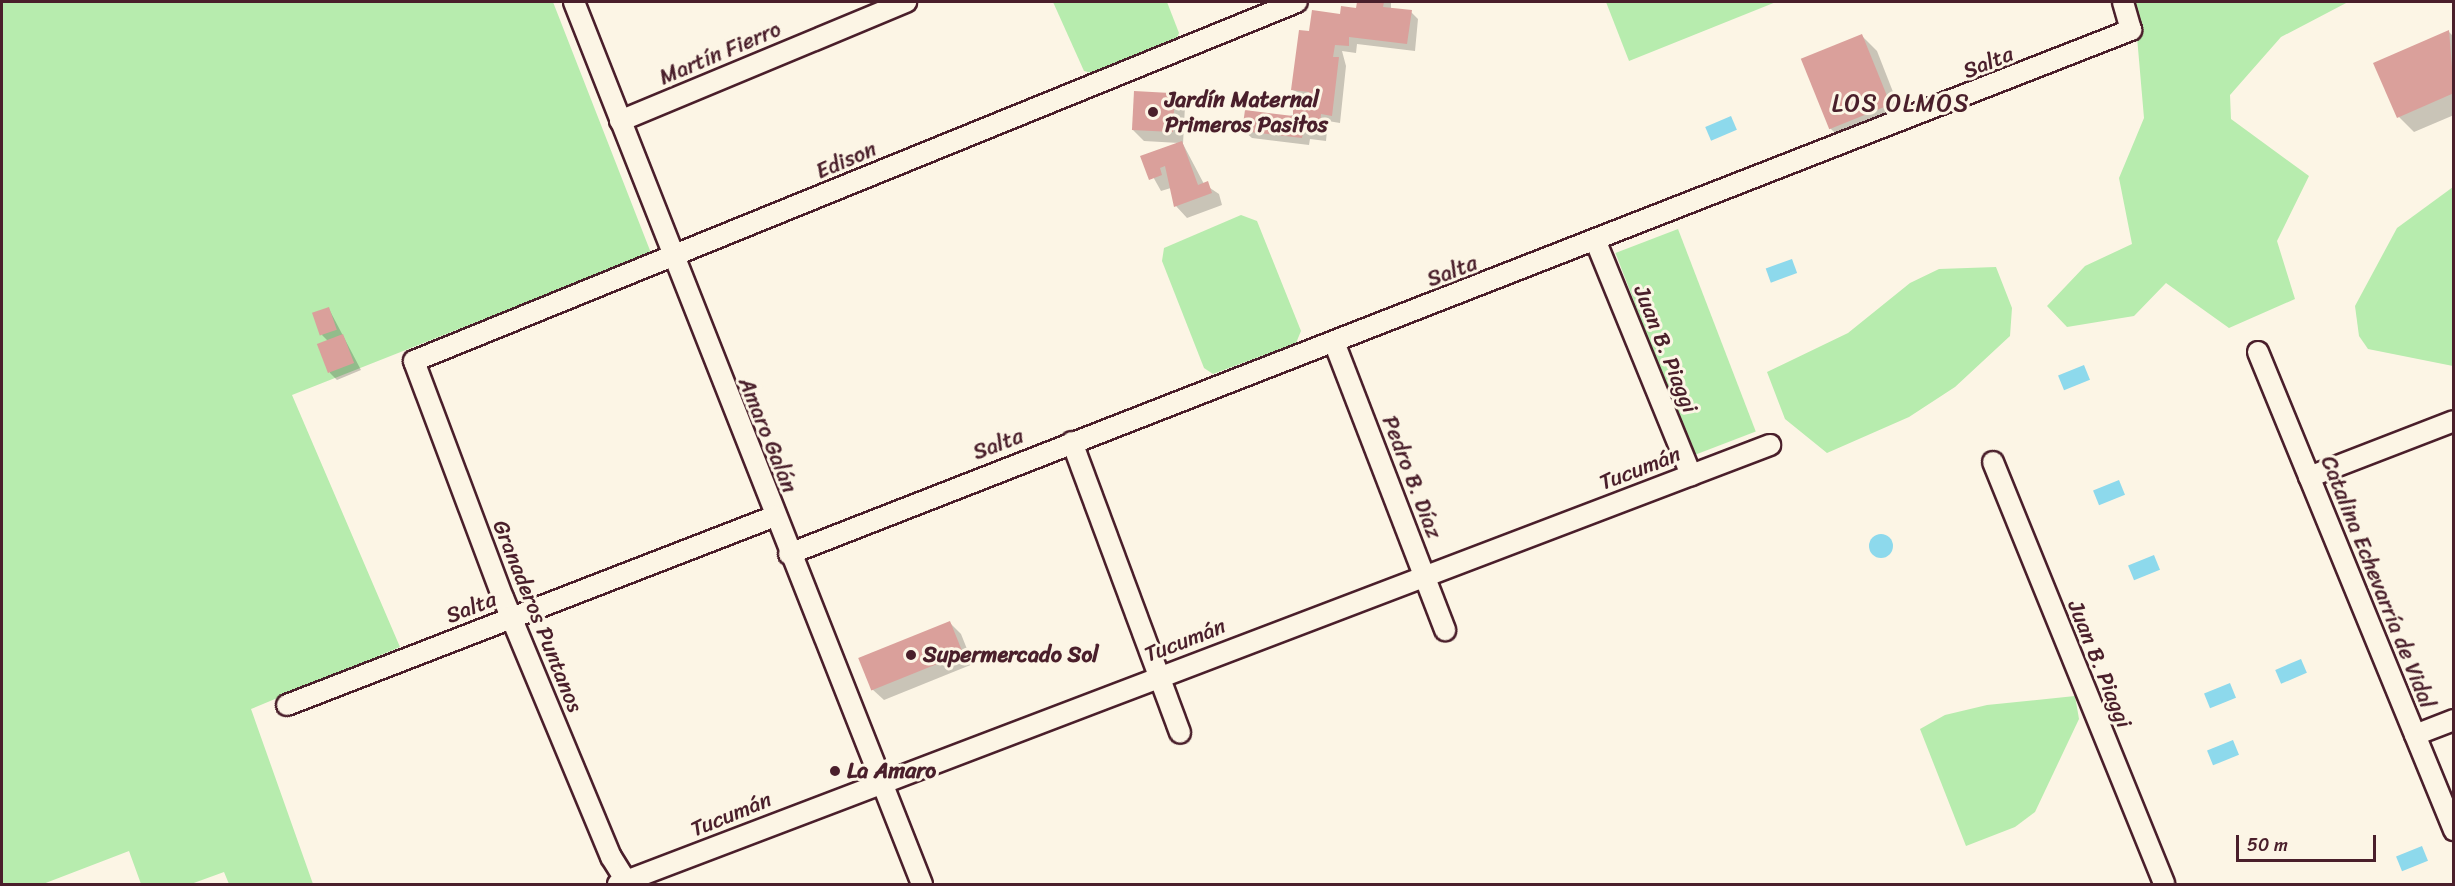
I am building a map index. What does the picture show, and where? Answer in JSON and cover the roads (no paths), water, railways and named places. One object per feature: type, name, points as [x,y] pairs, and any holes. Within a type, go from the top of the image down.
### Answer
[{"type":"street","name":"Amaro Galán","points":[[574,2],[672,258],[789,554],[883,780],[922,885]]},
{"type":"street","name":"Martín Fierro","points":[[620,121],[906,2]]},
{"type":"street","name":"Edison","points":[[414,362],[1297,2]]},
{"type":"street","name":"Salta","points":[[789,554],[1072,442],[1596,242],[2131,30],[2123,2]]},
{"type":"street","name":"Juan B. Piaggi","points":[[1596,242],[1691,475]]},
{"type":"street","name":"Pedro B. Díaz","points":[[1334,342],[1445,630]]},
{"type":"street","name":"Catalina Echevarría de Vidal","points":[[2258,352],[2454,830]]},
{"type":"street","name":"Granaderos Puntanos","points":[[414,362],[512,617],[611,857],[625,883]]},
{"type":"street","points":[[2309,477],[2454,421]]},
{"type":"street","points":[[1072,442],[1180,733]]},
{"type":"street","name":"Tucumán","points":[[625,883],[883,780],[1770,445]]},
{"type":"street","name":"Juan B. Piaggi","points":[[1993,462],[2164,885]]},
{"type":"street","name":"Salta","points":[[287,705],[775,516]]},
{"type":"street","points":[[2415,735],[2454,720]]},
{"type":"water","points":[[1731,116],[1737,130],[1711,141],[1705,127]]},
{"type":"water","points":[[1792,259],[1797,273],[1771,283],[1766,269]]},
{"type":"water","points":[[2084,365],[2090,380],[2064,390],[2058,375]]},
{"type":"water","points":[[2119,480],[2125,495],[2099,505],[2093,490]]},
{"type":"water","points":[[1881,534],[1886,535],[1892,541],[1892,551],[1886,557],[1881,558],[1876,557],[1870,551],[1869,546],[1870,541],[1876,535]]},
{"type":"water","points":[[2154,555],[2160,570],[2134,580],[2128,565]]},
{"type":"water","points":[[2301,659],[2307,673],[2281,684],[2275,670]]},
{"type":"water","points":[[2230,683],[2236,698],[2210,708],[2204,693]]},
{"type":"water","points":[[2233,740],[2239,755],[2213,765],[2207,750]]},
{"type":"water","points":[[2422,846],[2428,861],[2402,871],[2396,856]]},
{"type":"place","name":"Jardín Maternal Primeros Pasitos","points":[[1153,112]]},
{"type":"place","name":"Supermercado Sol","points":[[911,655]]},
{"type":"place","name":"La Amaro","points":[[835,771]]},
{"type":"district","name":"LOS OLMOS","points":[[1901,104]]}]
